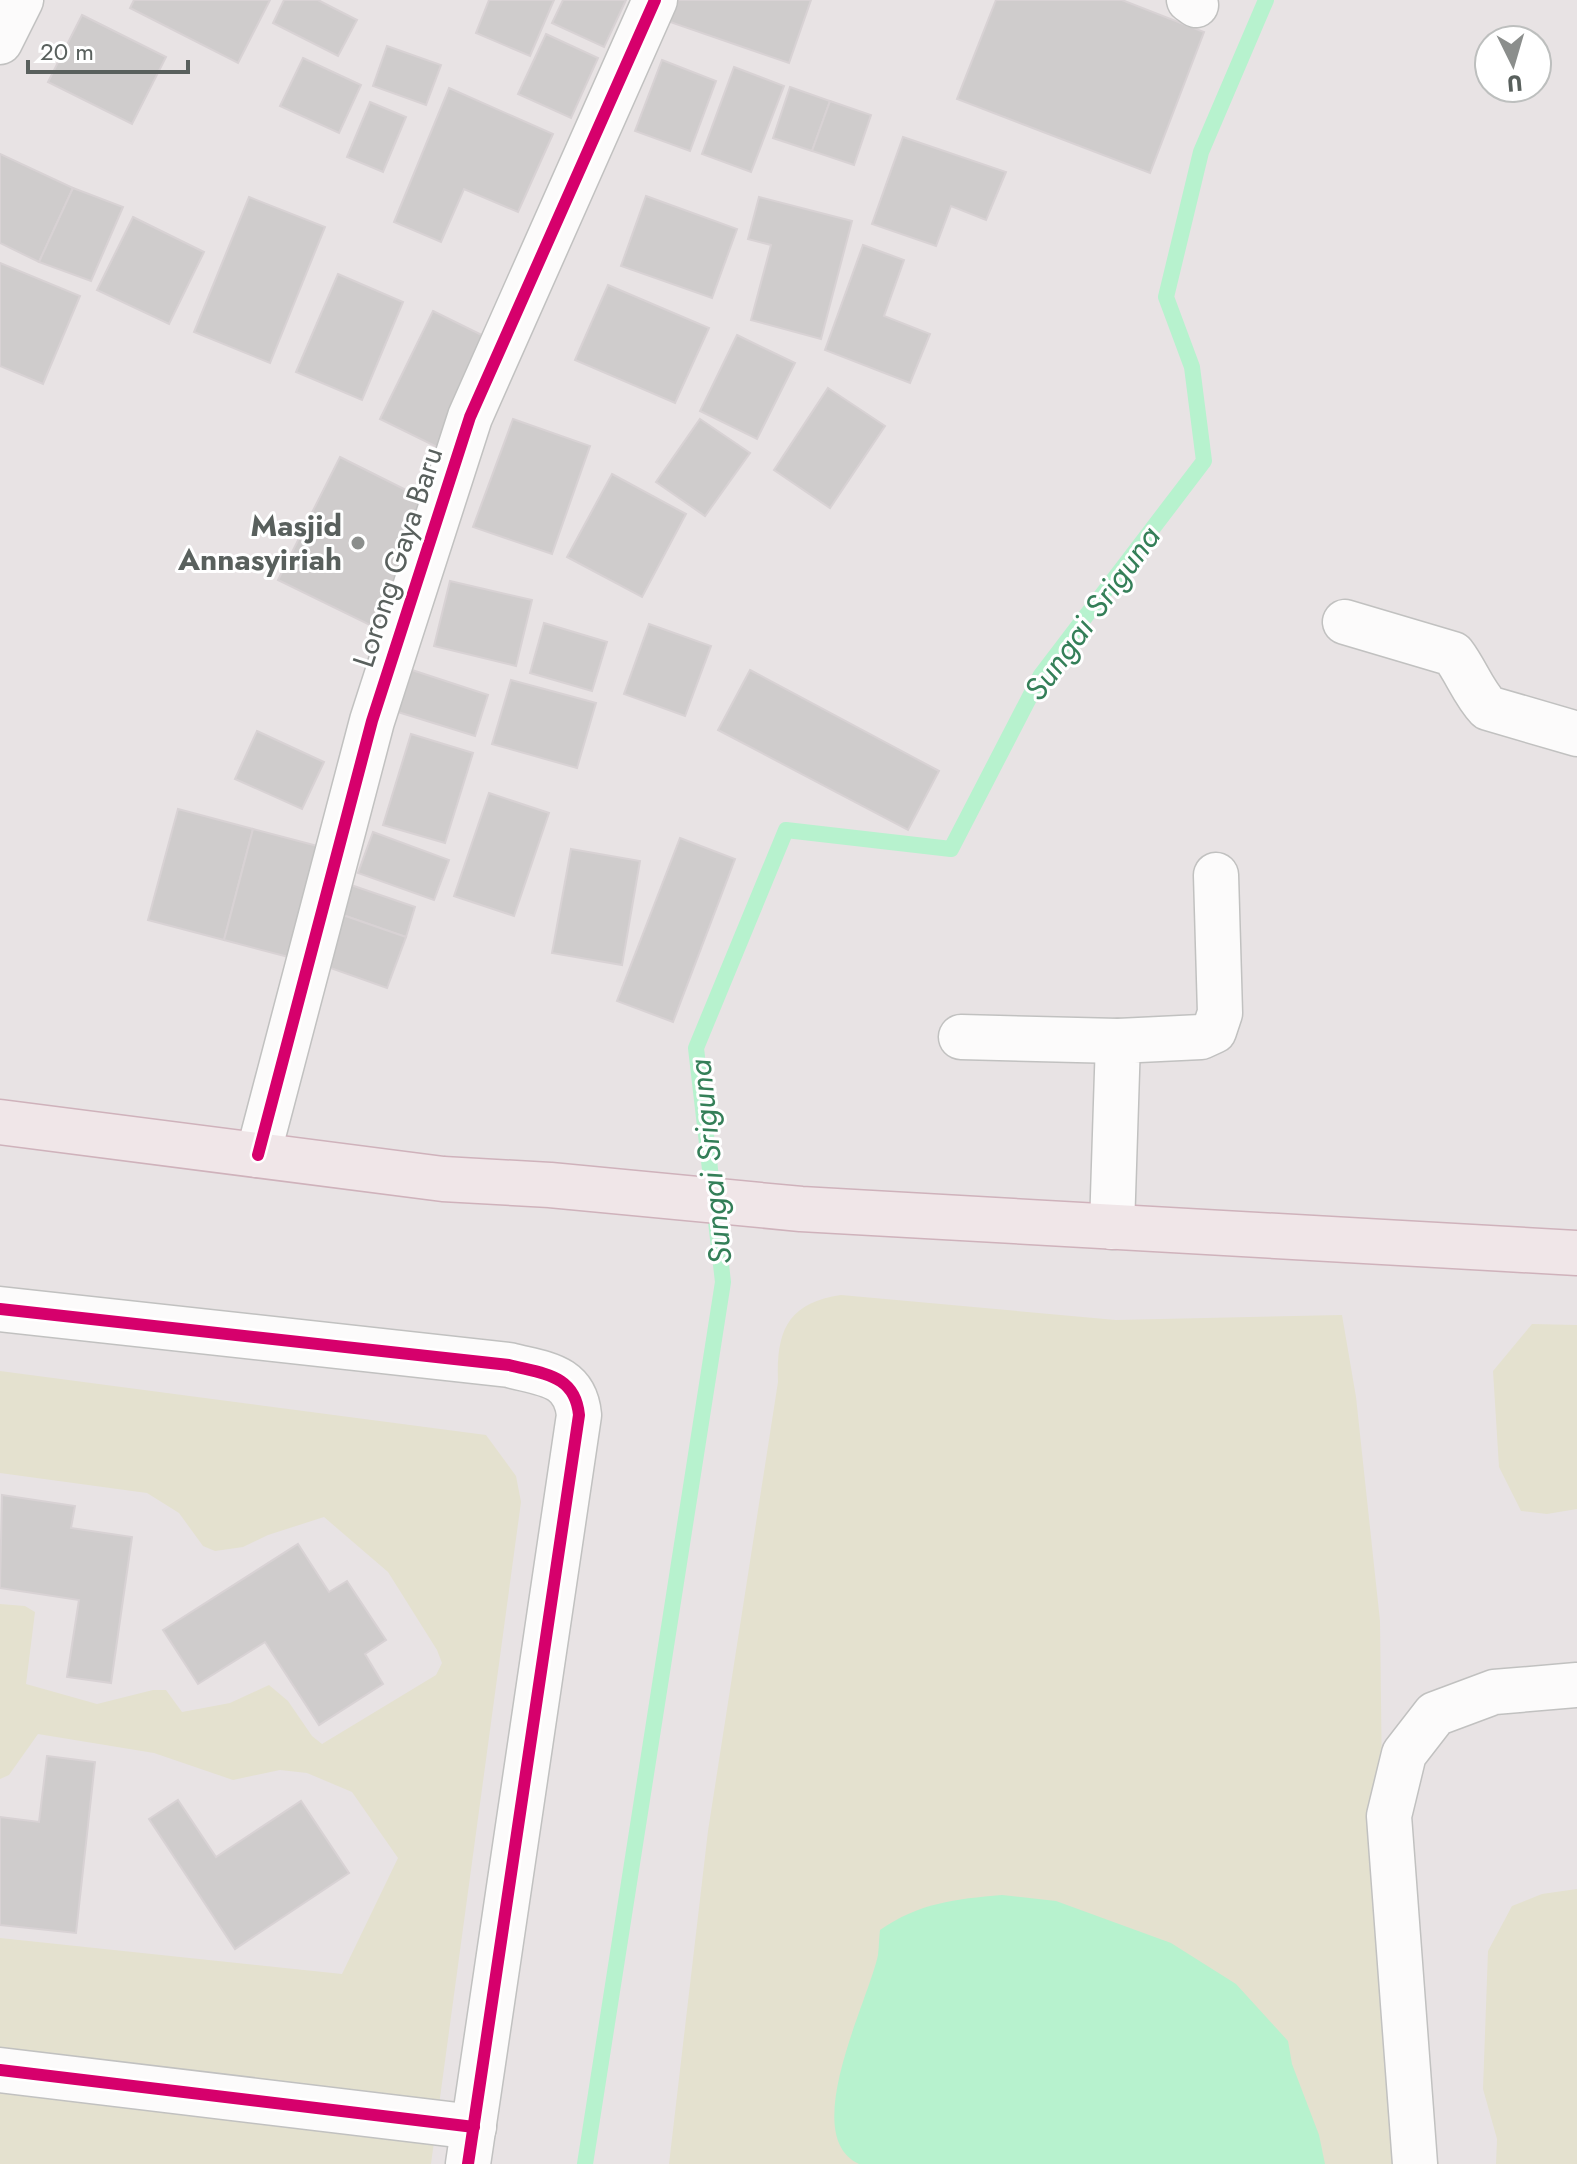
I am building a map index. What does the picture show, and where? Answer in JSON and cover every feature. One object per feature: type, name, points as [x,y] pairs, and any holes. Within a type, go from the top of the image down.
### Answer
[{"type":"main road","points":[[0,1122],[443,1179],[550,1185],[801,1209],[1112,1227],[1576,1247]]},
{"type":"street","points":[[0,42],[21,0]]},
{"type":"street","name":"Lorong Gaya Baru","points":[[258,1155],[372,721],[470,417],[655,0]]},
{"type":"street","points":[[1345,622],[1453,654],[1488,708],[1577,734]]},
{"type":"street","points":[[961,1037],[1118,1041],[1201,1037],[1214,1031],[1220,1013],[1216,875]]},
{"type":"street","points":[[1112,1227],[1118,1041]]},
{"type":"street","points":[[0,1309],[509,1365],[549,1375],[570,1385],[579,1415],[471,2146],[0,2070]]},
{"type":"street","points":[[1415,2164],[1389,1816],[1404,1754],[1435,1714],[1494,1692],[1577,1685]]},
{"type":"shaded area","points":[[841,1295],[1116,1320],[1342,1315],[1356,1397],[1380,1621],[1383,1861],[1428,2127],[1439,2164],[669,2164],[708,1831],[778,1382],[780,1348],[783,1334],[797,1312],[823,1299]]},
{"type":"shaded area","points":[[1532,1324],[1577,1325],[1577,1509],[1547,1514],[1521,1511],[1499,1467],[1493,1371]]},
{"type":"shaded area","points":[[0,1371],[486,1435],[516,1476],[521,1502],[431,2164],[0,2164],[0,1938],[342,1974],[398,1858],[352,1792],[307,1773],[280,1770],[233,1780],[154,1753],[38,1734],[9,1775],[0,1779],[0,1604],[25,1606],[35,1612],[26,1684],[97,1704],[153,1690],[166,1690],[182,1712],[230,1703],[269,1685],[288,1701],[312,1736],[322,1744],[436,1675],[442,1663],[388,1572],[324,1517],[268,1535],[243,1547],[215,1551],[203,1546],[179,1513],[147,1493],[0,1473]]},
{"type":"shaded area","points":[[1577,1889],[1577,2164],[1496,2164],[1497,2139],[1483,2089],[1488,1951],[1512,1906],[1542,1894]]},
{"type":"shaded area","points":[[1002,1895],[1056,1901],[1171,1943],[1236,1984],[1288,2041],[1292,2064],[1319,2135],[1325,2164],[859,2164],[842,2149],[835,2126],[836,2098],[842,2067],[878,1955],[880,1930],[923,1908]]},
{"type":"building","points":[[134,0],[270,0],[238,63],[130,8]]},
{"type":"building","points":[[284,0],[318,0],[357,20],[338,56],[273,23]]},
{"type":"building","points":[[489,0],[554,0],[530,56],[476,33]]},
{"type":"building","points":[[563,0],[626,0],[604,47],[552,23]]},
{"type":"building","points":[[678,0],[811,0],[789,63],[670,22]]},
{"type":"building","points":[[996,0],[1122,0],[1204,32],[1150,173],[957,99]]},
{"type":"building","points":[[82,15],[166,57],[132,124],[48,82]]},
{"type":"building","points":[[546,34],[598,58],[571,118],[518,94]]},
{"type":"building","points":[[387,46],[441,65],[426,105],[373,86]]},
{"type":"building","points":[[303,58],[361,85],[339,133],[280,106]]},
{"type":"building","points":[[662,60],[716,81],[690,151],[635,131]]},
{"type":"building","points":[[734,67],[784,86],[751,172],[702,154]]},
{"type":"building","points":[[790,87],[830,101],[812,151],[773,138]]},
{"type":"building","points":[[449,88],[553,134],[518,212],[464,189],[441,242],[394,222]]},
{"type":"building","points":[[830,101],[871,115],[854,165],[812,151]]},
{"type":"building","points":[[370,102],[406,117],[383,172],[347,157]]},
{"type":"building","points":[[903,137],[1006,172],[986,220],[951,206],[936,246],[872,224]]},
{"type":"building","points":[[0,154],[73,188],[39,262],[0,243]]},
{"type":"building","points":[[73,188],[123,207],[91,281],[39,262]]},
{"type":"building","points":[[646,196],[737,229],[712,298],[621,266]]},
{"type":"building","points":[[249,197],[325,227],[270,363],[194,332]]},
{"type":"building","points":[[759,197],[852,221],[821,339],[751,320],[771,245],[748,239]]},
{"type":"building","points":[[133,217],[204,252],[169,324],[97,290]]},
{"type":"building","points":[[863,245],[904,260],[884,316],[930,334],[910,383],[825,350]]},
{"type":"building","points":[[0,263],[80,296],[43,384],[0,366]]},
{"type":"building","points":[[338,274],[403,302],[362,400],[296,372]]},
{"type":"building","points":[[608,285],[709,328],[675,403],[575,360]]},
{"type":"building","points":[[433,311],[498,343],[445,451],[380,419]]},
{"type":"building","points":[[737,335],[795,363],[757,439],[700,411]]},
{"type":"building","points":[[828,388],[885,426],[830,508],[774,470]]},
{"type":"building","points":[[513,419],[590,446],[552,554],[473,527]]},
{"type":"building","points":[[700,419],[750,453],[705,516],[656,482]]},
{"type":"building","name":"Masjid Annasyiriah","points":[[340,457],[438,506],[376,628],[278,580]]},
{"type":"building","points":[[612,474],[686,514],[642,597],[567,557]]},
{"type":"building","points":[[450,581],[532,600],[516,666],[434,646]]},
{"type":"building","points":[[544,623],[607,642],[592,691],[530,673]]},
{"type":"building","points":[[649,624],[711,646],[685,716],[624,694]]},
{"type":"building","points":[[412,670],[488,695],[475,736],[398,712]]},
{"type":"building","points":[[750,670],[939,771],[908,830],[718,730]]},
{"type":"building","points":[[511,680],[596,703],[577,768],[492,744]]},
{"type":"building","points":[[257,731],[324,762],[302,809],[235,779]]},
{"type":"building","points":[[411,734],[473,753],[445,843],[383,825]]},
{"type":"building","points":[[489,793],[549,813],[514,916],[454,896]]},
{"type":"building","points":[[178,809],[253,829],[224,940],[148,920]]},
{"type":"building","points":[[253,829],[325,848],[296,959],[224,940]]},
{"type":"building","points":[[373,832],[449,860],[434,900],[358,873]]},
{"type":"building","points":[[680,838],[735,859],[673,1022],[617,1001]]},
{"type":"building","points":[[571,849],[640,861],[622,965],[552,953]]},
{"type":"building","points":[[348,884],[415,907],[406,937],[337,913]]},
{"type":"building","points":[[337,913],[406,937],[387,988],[319,964]]},
{"type":"building","points":[[2,1495],[75,1506],[71,1528],[132,1537],[111,1683],[67,1677],[79,1600],[0,1588]]},
{"type":"building","points":[[298,1544],[329,1592],[347,1581],[386,1640],[365,1654],[383,1684],[319,1725],[265,1642],[198,1684],[163,1630]]},
{"type":"building","points":[[47,1756],[95,1762],[76,1933],[0,1925],[0,1817],[39,1822]]},
{"type":"building","points":[[178,1800],[216,1857],[301,1801],[349,1873],[235,1949],[149,1819]]},
{"type":"waterway","name":"Sungai Sriguna","points":[[585,2164],[723,1282],[696,1048],[786,830],[951,849],[1041,675],[1204,461],[1192,367],[1166,297],[1201,152],[1266,0]]},
{"type":"cycle path","points":[[258,1155],[372,721],[470,417],[655,0]]},
{"type":"cycle path","points":[[0,1309],[509,1365],[555,1378],[571,1391],[579,1415],[468,2164]]},
{"type":"cycle path","points":[[0,2070],[474,2127]]},
{"type":"place","name":"Masjid Annasyiriah","points":[[358,543]]}]
